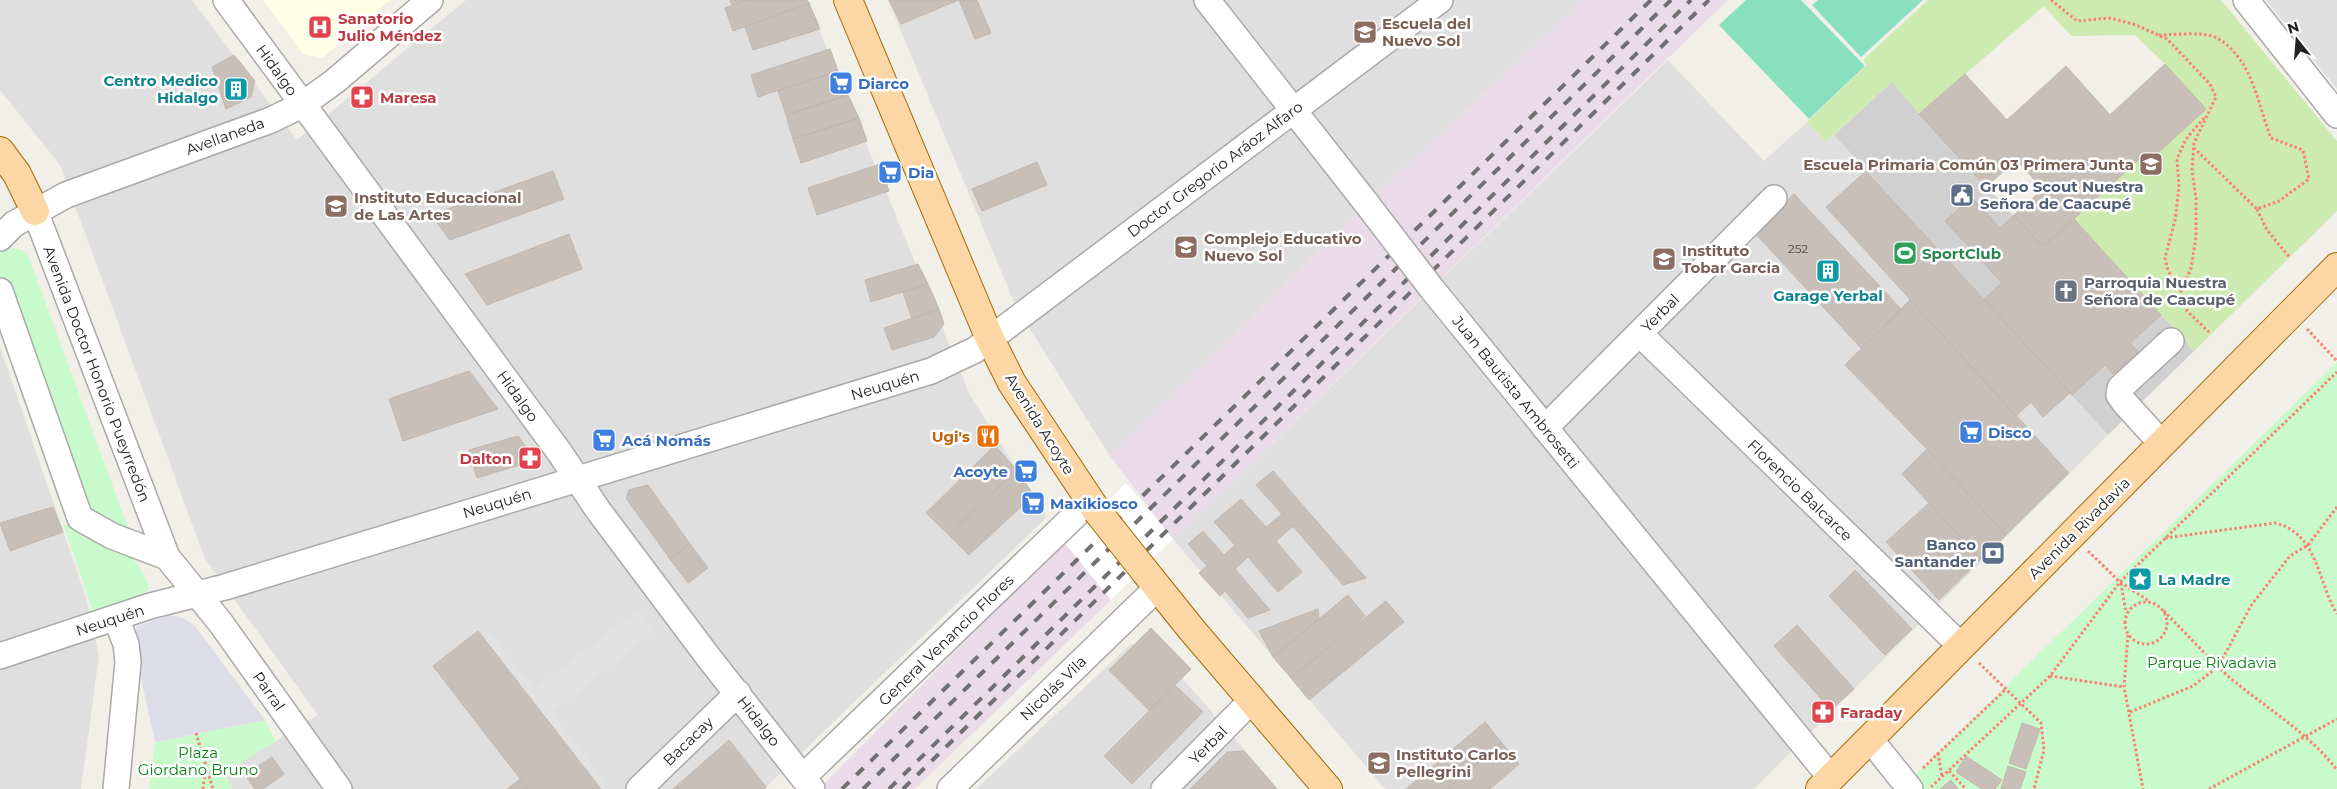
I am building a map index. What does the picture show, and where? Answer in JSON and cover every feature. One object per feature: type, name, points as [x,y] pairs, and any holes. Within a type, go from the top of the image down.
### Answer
[{"type":"main road","name":"Avenida Acoyte","points":[[848,0],[990,339],[1012,382],[1093,507],[1150,578],[1328,789]]},
{"type":"main road","name":"Avenida Doctor Honorio Pueyrredón","points":[[0,151],[17,174],[35,211]]},
{"type":"main road","name":"Avenida Rivadavia","points":[[1826,783],[2337,267]]},
{"type":"street","name":"Hidalgo","points":[[226,0],[578,478],[604,518],[808,783]]},
{"type":"street","name":"Avellaneda","points":[[0,238],[14,224],[66,194],[271,120],[302,105],[335,81],[430,0]]},
{"type":"street","name":"Juan Bautista Ambrosetti","points":[[1207,0],[1432,289],[1545,428],[1826,783]]},
{"type":"street","name":"Doctor Gregorio Aráoz Alfaro","points":[[990,339],[1440,0]]},
{"type":"street","points":[[2246,0],[2337,114]]},
{"type":"street","name":"Yerbal","points":[[1545,428],[1774,198]]},
{"type":"street","name":"Avenida Doctor Honorio Pueyrredón","points":[[35,211],[167,557],[198,593]]},
{"type":"street","points":[[0,290],[80,518],[112,536],[167,557]]},
{"type":"street","name":"Florencio Balcarce","points":[[1640,334],[1961,646]]},
{"type":"street","name":"Neuquén","points":[[0,656],[116,618],[198,593],[225,587],[931,371],[975,350],[990,339]]},
{"type":"street","points":[[2162,444],[2124,402],[2120,395],[2120,388],[2172,341]]},
{"type":"street","name":"General Venancio Flores","points":[[808,783],[1093,507]]},
{"type":"street","name":"Nicolás Vila","points":[[950,789],[1150,578]]},
{"type":"street","name":"Parral","points":[[198,593],[339,789]]},
{"type":"street","points":[[116,618],[126,644],[128,662],[116,789]]},
{"type":"street","name":"Bacacay","points":[[639,789],[738,694]]},
{"type":"street","name":"Yerbal","points":[[1164,789],[1252,700]]},
{"type":"street","points":[[1870,739],[1915,787]]},
{"type":"path","points":[[2051,0],[2077,21],[2110,18],[2136,25],[2168,40],[2210,84],[2216,97],[2206,116],[2194,148],[2192,171],[2196,198],[2196,237],[2191,268],[2181,291]]},
{"type":"path","points":[[2158,36],[2185,34],[2216,37],[2240,59],[2253,82],[2271,138],[2303,150],[2309,179],[2279,201],[2257,209]]},
{"type":"path","points":[[2206,116],[2186,139],[2177,160],[2179,187],[2175,220],[2165,258],[2168,271],[2181,291],[2187,311],[2211,334]]},
{"type":"path","points":[[2194,148],[2257,209],[2267,230],[2290,258]]},
{"type":"path","points":[[2321,345],[2337,361]]},
{"type":"path","points":[[1915,787],[1942,777],[2050,676],[2120,582],[2337,372]]},
{"type":"path","points":[[2130,712],[2193,686],[2218,666],[2252,604],[2290,556],[2308,544],[2337,507]]},
{"type":"path","points":[[2165,538],[2275,522],[2285,525],[2308,544],[2331,604],[2337,614]]},
{"type":"path","points":[[2071,536],[2120,582],[2162,610],[2242,689],[2306,737],[2325,755],[2337,770]]},
{"type":"path","points":[[2120,582],[2126,614],[2124,621],[2128,635],[2124,687],[2143,789]]},
{"type":"path","points":[[2126,614],[2136,604],[2150,602]]},
{"type":"path","points":[[2128,635],[2140,643],[2156,641],[2162,636],[2167,624],[2162,610]]},
{"type":"path","points":[[1961,646],[2041,723],[2044,750],[2034,789]]},
{"type":"path","points":[[2050,676],[2124,687]]},
{"type":"path","points":[[1915,787],[1938,753],[2006,689]]},
{"type":"path","points":[[2208,789],[2337,719]]},
{"type":"path","points":[[196,734],[212,789]]},
{"type":"path","points":[[1938,753],[1942,777]]},
{"type":"path","points":[[203,789],[206,770]]},
{"type":"path","points":[[1949,771],[1966,789]]},
{"type":"shaded area","points":[[0,0],[192,0],[297,140],[466,0],[807,0],[970,395],[1047,517],[764,789],[232,789],[224,773],[318,715],[205,559],[60,165],[0,90]]},
{"type":"shaded area","name":"Sanatorio Julio Méndez","points":[[263,0],[390,0],[322,58],[303,54]]},
{"type":"shaded area","points":[[888,0],[1584,0],[1367,204],[1110,456],[1016,307]]},
{"type":"shaded area","points":[[1584,0],[1728,0],[1173,539],[1110,456],[1367,204]]},
{"type":"shaded area","points":[[2266,0],[2337,0],[2337,89]]},
{"type":"shaded area","points":[[1668,60],[1764,161],[1807,122],[1826,142],[1834,135],[2108,435],[1754,789],[1385,789],[1173,539]]},
{"type":"shaded area","points":[[1892,82],[2042,247],[2074,219],[2194,351],[2108,435],[1834,135]]},
{"type":"shaded area","points":[[0,347],[86,597],[99,656],[81,789],[0,789]]},
{"type":"shaded area","points":[[1064,542],[1111,600],[915,789],[819,789]]},
{"type":"shaded area","points":[[638,610],[655,630],[552,713],[607,784],[603,789],[536,789],[441,668],[488,631],[535,689]]},
{"type":"shaded area","points":[[170,615],[183,618],[195,626],[265,720],[155,742],[132,637],[138,626]]},
{"type":"shaded area","points":[[1146,636],[1278,789],[976,789],[1130,645],[1137,644]]},
{"type":"green space","points":[[1746,0],[1801,0],[1865,66],[1809,119],[1719,25]]},
{"type":"green space","points":[[1818,0],[1923,0],[1861,57],[1812,5]]},
{"type":"green space","name":"Escuela Primaria Común 03 Primera Junta","points":[[1928,0],[2221,0],[2337,141],[2337,211],[2194,351],[2074,219],[2144,155],[2149,160],[2165,64],[2135,35],[2071,36],[2044,6],[1919,114],[1892,82],[1826,142],[1807,122],[1867,65],[1863,60]]},
{"type":"green space","points":[[14,248],[22,250],[28,255],[132,538],[87,509],[0,276],[0,255],[4,251]]},
{"type":"green space","name":"Parque Rivadavia","points":[[2337,362],[2337,789],[1910,789],[1906,784]]},
{"type":"green space","points":[[63,524],[103,540],[126,553],[136,562],[143,573],[149,587],[145,593],[93,611]]},
{"type":"green space","name":"Plaza Giordano Bruno","points":[[265,720],[276,741],[224,773],[232,789],[149,789],[155,742]]},
{"type":"pier","points":[[1126,483],[1173,539],[1111,600],[1064,542]]},
{"type":"building","points":[[730,0],[747,0],[732,5]]},
{"type":"building","points":[[747,0],[807,0],[809,3],[733,31],[725,8]]},
{"type":"building","points":[[889,0],[959,0],[901,24]]},
{"type":"building","points":[[959,0],[977,0],[991,33],[975,39]]},
{"type":"building","points":[[809,3],[820,29],[753,50],[745,27]]},
{"type":"building","points":[[830,49],[838,71],[758,97],[751,75]]},
{"type":"building","name":"Centro Medico Hidalgo","points":[[234,55],[255,81],[251,97],[226,109],[212,67]]},
{"type":"building","points":[[2165,64],[2206,109],[2149,161],[2144,155],[2043,247],[2014,215],[2043,189],[2016,160],[1986,187],[1919,114],[1965,74],[2007,120],[2066,66],[2110,115]]},
{"type":"building","points":[[838,71],[848,95],[786,115],[778,91]]},
{"type":"building","points":[[848,95],[859,118],[793,139],[786,115]]},
{"type":"building","points":[[859,118],[867,141],[801,163],[793,139]]},
{"type":"building","points":[[1037,162],[1047,185],[982,211],[972,189]]},
{"type":"building","points":[[880,164],[889,191],[817,215],[808,188]]},
{"type":"building","points":[[553,171],[564,199],[450,240],[431,215]]},
{"type":"building","name":"SportClub","points":[[1866,171],[2070,393],[2043,417],[2031,402],[2016,416],[1826,207]]},
{"type":"building","name":"Garage Yerbal","points":[[1794,194],[1902,310],[1861,348],[1754,232]]},
{"type":"building","name":"Parroquia Nuestra Señora de Caacupé","points":[[1972,197],[2000,228],[2014,215],[2043,247],[2074,219],[2161,315],[2130,343],[2138,352],[2113,374],[2105,365],[2072,395],[1984,299],[2002,283],[1945,221]]},
{"type":"building","points":[[569,234],[582,269],[487,305],[465,274]]},
{"type":"building","points":[[918,264],[928,284],[871,302],[865,280]]},
{"type":"building","points":[[928,284],[939,309],[912,319],[903,292]]},
{"type":"building","name":"Disco","points":[[1910,300],[2069,473],[2006,535],[1927,449],[1845,365]]},
{"type":"building","points":[[939,309],[944,324],[934,337],[892,350],[884,328]]},
{"type":"building","points":[[469,371],[498,409],[403,441],[389,399]]},
{"type":"building","points":[[518,436],[536,460],[477,478],[469,450]]},
{"type":"building","points":[[995,445],[1016,470],[949,535],[926,513]]},
{"type":"building","points":[[1927,449],[2006,535],[1981,559],[1902,474]]},
{"type":"building","points":[[1016,470],[1034,495],[969,555],[949,535]]},
{"type":"building","points":[[1273,471],[1366,578],[1343,585],[1293,526],[1276,541],[1302,572],[1278,592],[1248,557],[1235,569],[1270,610],[1248,618],[1225,591],[1220,596],[1199,573],[1207,566],[1188,544],[1203,531],[1224,555],[1235,545],[1214,522],[1241,499],[1266,527],[1282,514],[1256,485]]},
{"type":"building","points":[[648,485],[690,544],[670,559],[626,498],[629,490]]},
{"type":"building","points":[[1929,503],[1981,559],[1939,600],[1886,542]]},
{"type":"building","points":[[53,507],[63,532],[10,551],[0,523]]},
{"type":"building","points":[[690,544],[708,568],[688,583],[670,559]]},
{"type":"building","points":[[1855,570],[1912,629],[1885,655],[1829,596]]},
{"type":"building","points":[[1348,595],[1365,616],[1291,678],[1273,657]]},
{"type":"building","points":[[1386,601],[1404,622],[1309,700],[1291,678]]},
{"type":"building","points":[[1318,609],[1319,619],[1273,657],[1259,631]]},
{"type":"building","points":[[1797,625],[1854,689],[1831,710],[1774,646]]},
{"type":"building","points":[[1151,628],[1191,669],[1149,710],[1109,670]]},
{"type":"building","points":[[478,631],[601,789],[528,789],[433,666]]},
{"type":"building","points":[[1175,685],[1203,712],[1132,784],[1104,756]]},
{"type":"building","points":[[1485,722],[1502,743],[1447,789],[1406,789]]},
{"type":"building","points":[[2022,723],[2040,729],[2026,769],[2009,763]]},
{"type":"building","points":[[729,740],[766,787],[764,789],[673,789]]},
{"type":"building","points":[[1502,743],[1519,764],[1490,789],[1447,789]]},
{"type":"building","points":[[1244,751],[1277,789],[1190,789],[1227,752]]},
{"type":"building","points":[[1966,756],[2002,780],[1995,789],[1982,789],[1956,772]]},
{"type":"building","points":[[272,757],[284,774],[263,789],[255,789],[245,775]]},
{"type":"building","points":[[2008,766],[2026,772],[2020,789],[2001,789]]},
{"type":"building","points":[[520,779],[528,789],[507,789]]},
{"type":"building","points":[[1951,780],[1958,789],[1940,789]]},
{"type":"railway","points":[[842,789],[1651,0]]},
{"type":"railway","points":[[863,789],[1671,0]]},
{"type":"railway","points":[[889,789],[1691,0]]},
{"type":"railway","points":[[903,789],[1709,0]]},
{"type":"place","name":"Sanatorio Julio Méndez","points":[[320,27]]},
{"type":"place","name":"Escuela del Nuevo Sol","points":[[1365,32]]},
{"type":"place","name":"Diarco","points":[[841,83]]},
{"type":"place","name":"Centro Medico Hidalgo","points":[[236,89]]},
{"type":"place","name":"Maresa","points":[[362,97]]},
{"type":"place","name":"Escuela Primaria Común 03 Primera Junta","points":[[2151,164]]},
{"type":"place","name":"Dia","points":[[890,172]]},
{"type":"place","name":"Grupo Scout Nuestra Señora de Caacupé","points":[[1962,195]]},
{"type":"place","name":"Instituto Educacional de Las Artes","points":[[336,206]]},
{"type":"place","name":"Complejo Educativo Nuevo Sol","points":[[1186,247]]},
{"type":"place","name":"SportClub","points":[[1905,253]]},
{"type":"place","name":"Instituto Tobar Garcia","points":[[1664,259]]},
{"type":"place","name":"Garage Yerbal","points":[[1828,271]]},
{"type":"place","name":"Parroquia Nuestra Señora de Caacupé","points":[[2066,291]]},
{"type":"place","name":"Disco","points":[[1971,432]]},
{"type":"place","name":"Ugi's","points":[[988,436]]},
{"type":"place","name":"Acá Nomás","points":[[604,440]]},
{"type":"place","name":"Dalton","points":[[530,458]]},
{"type":"place","name":"Acoyte","points":[[1026,471]]},
{"type":"place","name":"Maxikiosco","points":[[1033,503]]},
{"type":"place","name":"Banco Santander","points":[[1993,553]]},
{"type":"place","name":"La Madre","points":[[2140,579]]},
{"type":"place","name":"Faraday","points":[[1823,712]]},
{"type":"place","name":"Instituto Carlos Pellegrini","points":[[1379,763]]}]
